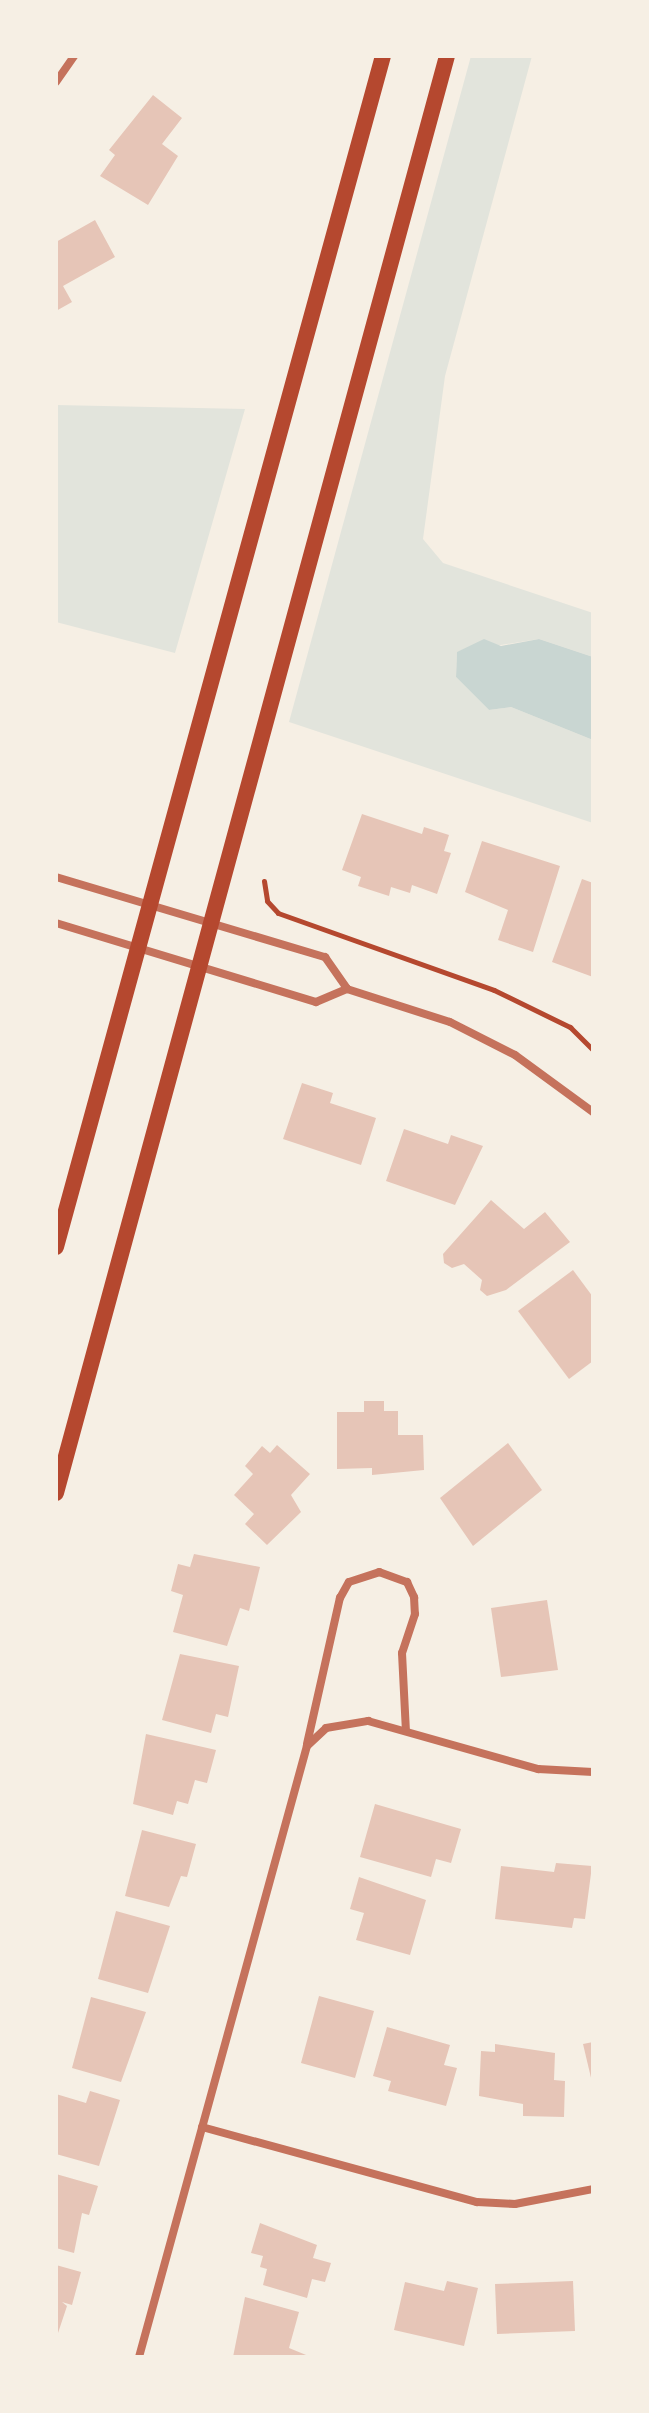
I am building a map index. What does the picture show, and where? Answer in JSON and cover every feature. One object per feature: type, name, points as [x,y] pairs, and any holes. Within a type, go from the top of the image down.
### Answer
[{"type":"main road","points":[[56,1247],[383,56]]},
{"type":"main road","points":[[56,1493],[447,56]]},
{"type":"street","points":[[56,82],[74,56]]},
{"type":"street","points":[[56,877],[325,957],[347,989],[450,1022],[515,1055],[593,1112]]},
{"type":"street","points":[[56,923],[199,969],[316,1002],[347,989]]},
{"type":"street","points":[[139,2357],[307,1746],[340,1598],[349,1582],[364,1574],[393,1574],[407,1582],[414,1597],[415,1614],[402,1653],[406,1731]]},
{"type":"street","points":[[307,1746],[326,1728],[346,1721],[406,1731],[538,1769],[593,1772]]},
{"type":"street","points":[[202,2127],[477,2202],[515,2204],[593,2189]]},
{"type":"path","points":[[264,881],[267,901],[278,913],[494,990],[570,1027],[593,1050]]},
{"type":"shaded area","points":[[471,56],[532,56],[445,376],[423,539],[443,563],[593,613],[593,657],[539,639],[457,652],[456,677],[489,710],[511,707],[593,740],[593,823],[289,722]]},
{"type":"shaded area","points":[[56,405],[245,409],[175,653],[56,622]]},
{"type":"shaded area","points":[[484,639],[501,646],[539,639],[593,657],[593,740],[511,707],[489,710],[456,677],[457,652]]},
{"type":"building","points":[[153,95],[182,118],[162,144],[178,156],[148,205],[100,176],[115,155],[109,150]]},
{"type":"building","points":[[95,220],[115,257],[63,286],[72,302],[56,311],[56,242]]},
{"type":"building","points":[[362,814],[422,834],[424,827],[449,835],[444,851],[451,853],[437,894],[412,885],[410,893],[391,887],[389,896],[358,886],[361,877],[342,870]]},
{"type":"building","points":[[482,841],[560,866],[533,952],[498,940],[508,910],[465,892]]},
{"type":"building","points":[[582,879],[593,883],[593,977],[552,962]]},
{"type":"building","points":[[302,1083],[333,1093],[330,1103],[376,1118],[361,1165],[283,1139]]},
{"type":"building","points":[[404,1129],[448,1144],[451,1135],[483,1146],[455,1205],[386,1181]]},
{"type":"building","points":[[491,1200],[524,1229],[545,1212],[570,1242],[506,1290],[487,1296],[480,1290],[482,1280],[464,1264],[452,1268],[444,1263],[443,1254]]},
{"type":"building","points":[[573,1270],[593,1297],[593,1361],[569,1379],[518,1311]]},
{"type":"building","points":[[364,1401],[384,1401],[384,1411],[398,1411],[398,1435],[423,1435],[424,1470],[372,1475],[372,1468],[337,1469],[337,1412],[364,1412]]},
{"type":"building","points":[[508,1443],[542,1490],[473,1546],[440,1498]]},
{"type":"building","points":[[277,1445],[310,1474],[291,1495],[301,1512],[267,1545],[245,1524],[254,1514],[234,1495],[253,1474],[245,1466],[262,1446],[270,1453]]},
{"type":"building","points":[[194,1554],[260,1567],[249,1611],[240,1608],[227,1646],[173,1632],[183,1595],[171,1591],[178,1564],[190,1567]]},
{"type":"building","points":[[547,1600],[558,1670],[501,1677],[491,1608]]},
{"type":"building","points":[[180,1654],[239,1666],[228,1717],[216,1714],[211,1733],[162,1720]]},
{"type":"building","points":[[146,1734],[216,1750],[207,1783],[195,1780],[188,1804],[177,1801],[173,1815],[133,1804]]},
{"type":"building","points":[[375,1804],[461,1829],[451,1863],[436,1859],[431,1877],[360,1857]]},
{"type":"building","points":[[142,1830],[196,1844],[187,1877],[181,1876],[169,1907],[125,1896]]},
{"type":"building","points":[[556,1863],[592,1866],[585,1919],[574,1918],[572,1928],[495,1919],[501,1866],[554,1872]]},
{"type":"building","points":[[359,1877],[426,1900],[410,1955],[356,1940],[364,1913],[350,1909]]},
{"type":"building","points":[[116,1911],[170,1926],[148,1993],[98,1979]]},
{"type":"building","points":[[319,1996],[374,2011],[355,2078],[301,2063]]},
{"type":"building","points":[[91,1997],[146,2012],[121,2082],[72,2068]]},
{"type":"building","points":[[387,2027],[450,2045],[444,2065],[457,2068],[446,2106],[388,2091],[391,2081],[373,2076]]},
{"type":"building","points":[[593,2042],[593,2082],[592,2082],[583,2044]]},
{"type":"building","points":[[495,2044],[555,2053],[554,2080],[565,2081],[564,2117],[523,2116],[523,2104],[479,2096],[481,2051],[495,2052]]},
{"type":"building","points":[[90,2091],[120,2100],[99,2166],[56,2154],[56,2094],[86,2103]]},
{"type":"building","points":[[56,2174],[98,2186],[89,2215],[82,2213],[74,2253],[56,2248]]},
{"type":"building","points":[[260,2223],[317,2245],[313,2258],[331,2263],[325,2282],[312,2279],[307,2298],[263,2285],[267,2269],[260,2267],[263,2256],[251,2253]]},
{"type":"building","points":[[56,2265],[81,2272],[72,2305],[62,2302],[67,2306],[57,2336]]},
{"type":"building","points":[[447,2281],[478,2288],[464,2346],[394,2330],[405,2282],[444,2291]]},
{"type":"building","points":[[573,2281],[575,2331],[497,2334],[495,2284]]},
{"type":"building","points":[[245,2297],[299,2312],[289,2348],[311,2357],[233,2357]]}]
